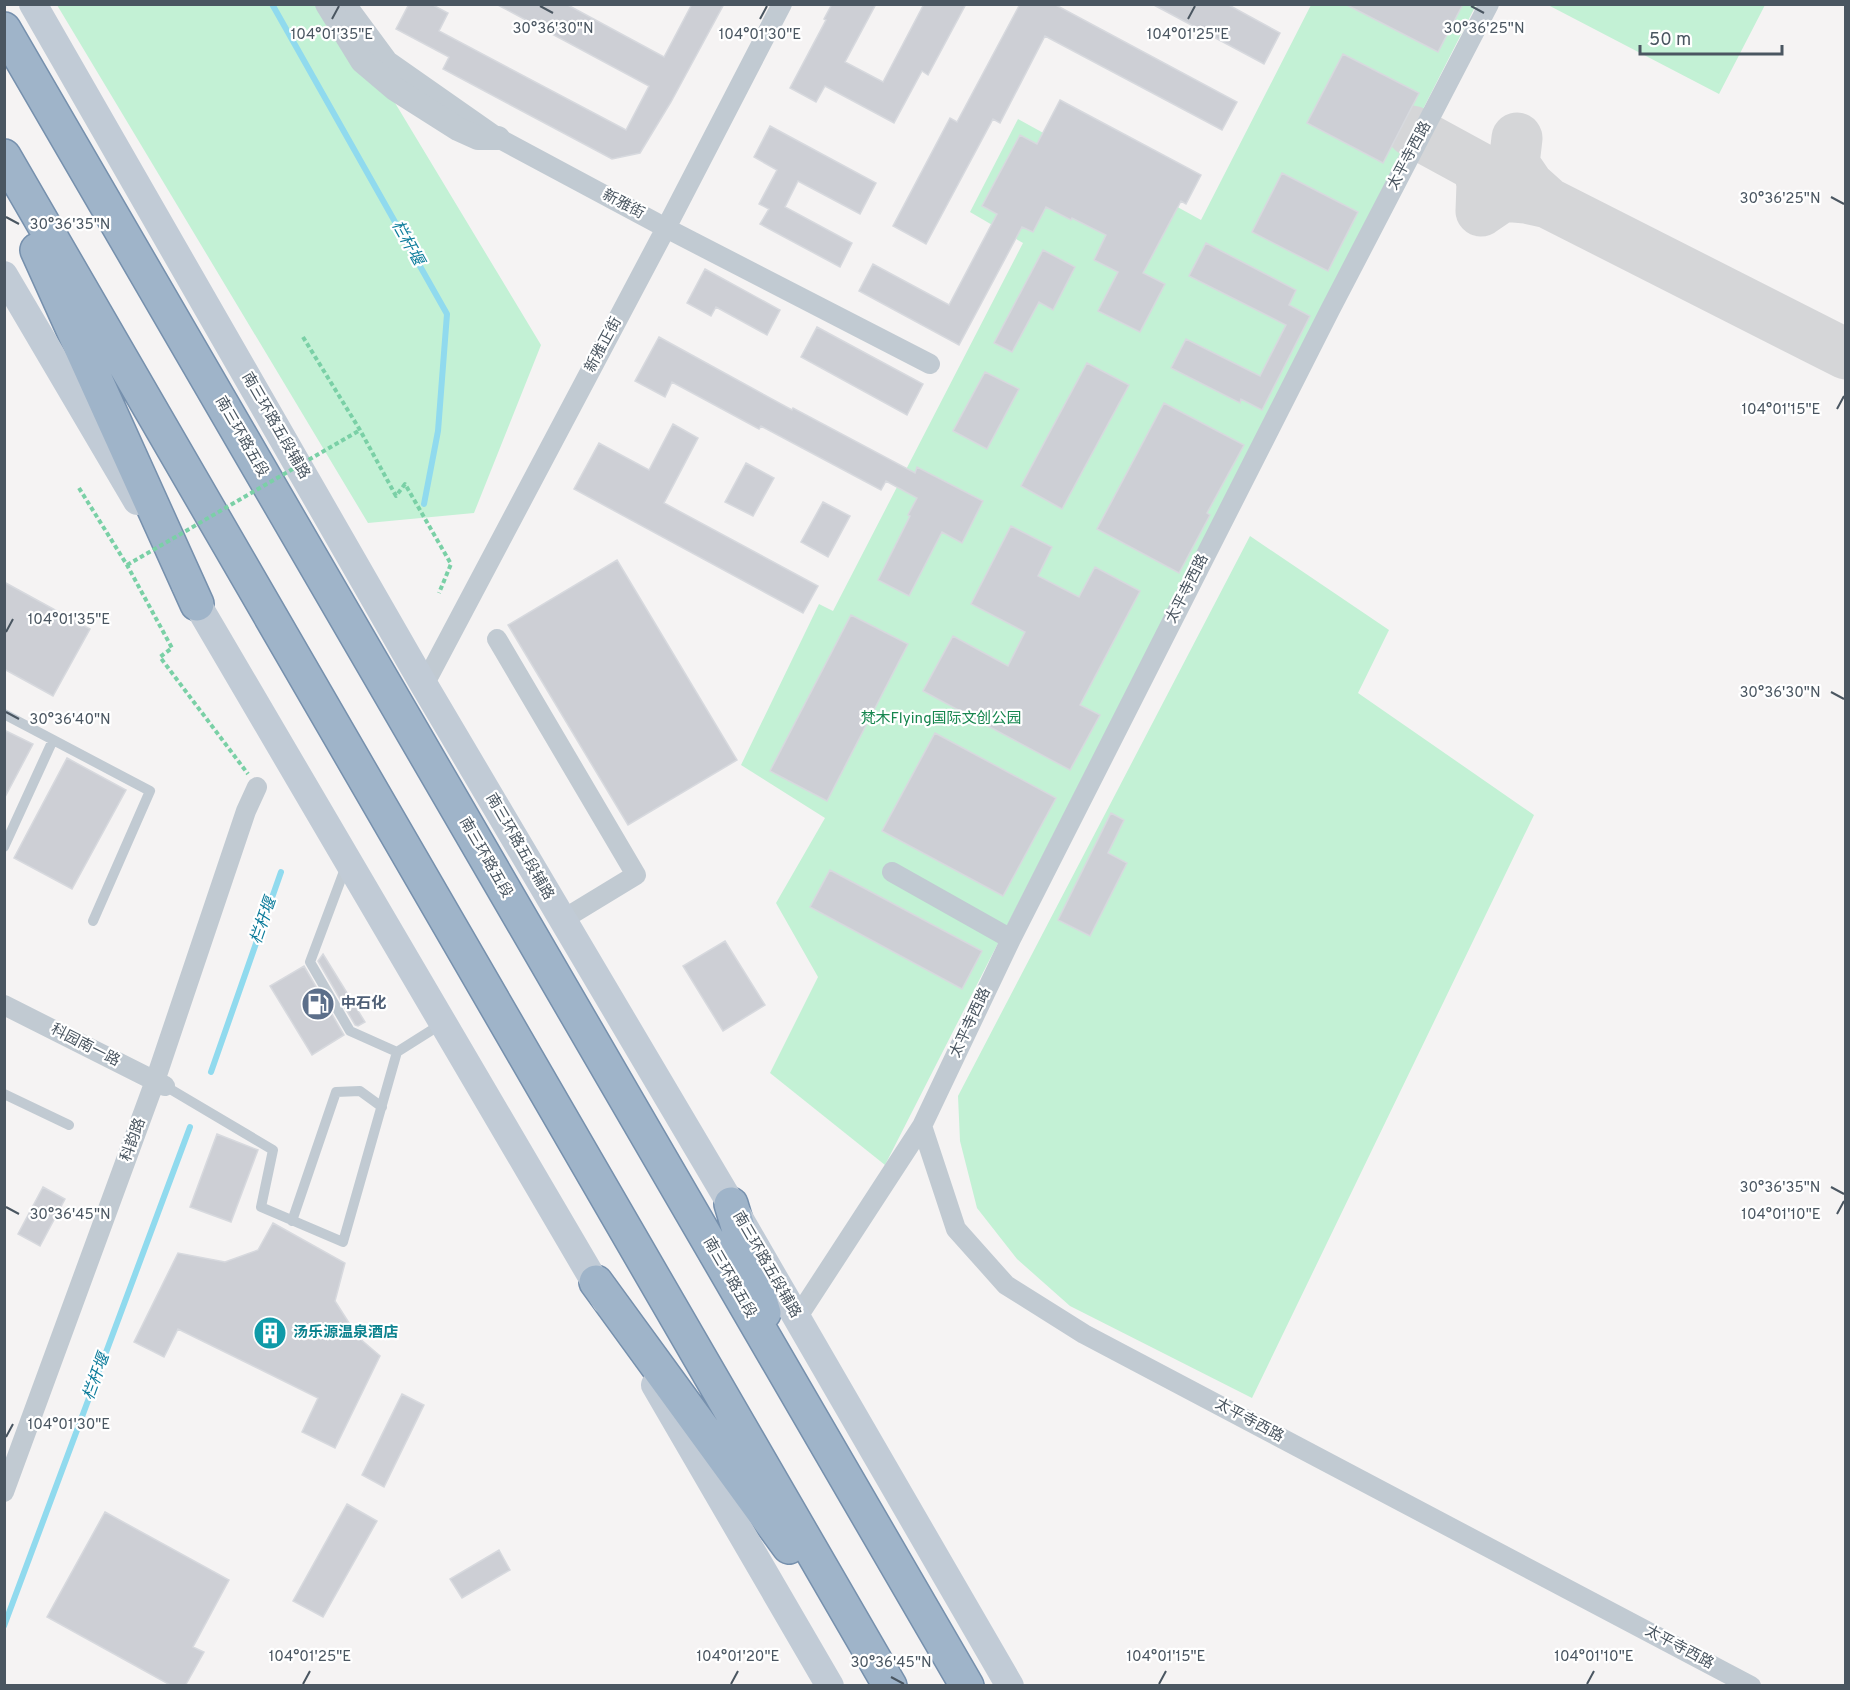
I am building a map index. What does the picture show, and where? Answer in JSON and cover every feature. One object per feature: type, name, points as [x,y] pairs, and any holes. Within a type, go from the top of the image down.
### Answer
[{"type":"highway","name":"南三环路五段","points":[[4,29],[967,1686]]},
{"type":"highway","points":[[4,156],[890,1686]]},
{"type":"highway","points":[[4,178],[197,604]]},
{"type":"highway","points":[[731,1204],[779,1364]]},
{"type":"highway","points":[[596,1282],[890,1686]]},
{"type":"main road","name":"南三环路五段辅路","points":[[33,4],[424,685],[731,1204],[1010,1686]]},
{"type":"main road","points":[[4,275],[596,1282],[830,1686]]},
{"type":"street","points":[[327,4],[362,61],[395,89],[458,129],[478,138],[498,138]]},
{"type":"street","name":"新雅街","points":[[346,4],[388,61],[498,138],[666,228],[930,364]]},
{"type":"street","name":"新雅正街","points":[[424,685],[782,4]]},
{"type":"street","name":"太平寺西路","points":[[1489,4],[1319,331],[1011,939],[922,1126],[956,1229],[1006,1285],[1084,1334],[1751,1686]]},
{"type":"street","points":[[497,639],[636,875],[562,920]]},
{"type":"street","name":"科韵路","points":[[4,1492],[160,1084],[246,811],[257,786]]},
{"type":"street","points":[[892,872],[1011,939]]},
{"type":"street","name":"科园南一路","points":[[4,1005],[160,1084]]},
{"type":"street","points":[[797,1318],[922,1126]]},
{"type":"lane","points":[[4,714],[150,791],[93,921]]},
{"type":"lane","points":[[4,847],[53,740]]},
{"type":"lane","points":[[348,861],[310,962],[350,1031],[397,1052]]},
{"type":"lane","points":[[160,1084],[273,1150],[261,1208],[343,1242],[397,1052],[443,1023]]},
{"type":"lane","points":[[292,1221],[336,1092],[360,1091],[382,1107]]},
{"type":"lane","points":[[4,1094],[69,1125]]},
{"type":"path","points":[[303,337],[360,430],[388,484],[396,496],[405,484],[451,564],[439,593]]},
{"type":"path","points":[[127,564],[360,430]]},
{"type":"path","points":[[79,488],[127,564],[172,648],[160,657],[257,786]]},
{"type":"green space","points":[[1765,4],[1719,94],[1548,5]]},
{"type":"green space","points":[[57,5],[336,5],[541,345],[474,513],[368,523]]},
{"type":"green space","name":"梵木Flying国际文创公园","points":[[1311,5],[1476,5],[885,1165],[770,1073],[818,977],[776,903],[825,818],[741,765],[819,604],[833,611],[1023,243],[970,212],[1018,119],[1201,220]]},
{"type":"green space","points":[[1250,536],[1389,630],[1358,693],[1534,815],[1252,1398],[1070,1306],[1017,1259],[977,1208],[960,1141],[958,1096]]},
{"type":"building","points":[[409,4],[431,4],[448,13],[439,31],[626,130],[649,86],[496,4],[566,4],[664,57],[692,4],[724,4],[671,102],[640,153],[612,159],[443,69],[449,57],[396,29]]},
{"type":"building","points":[[832,4],[876,4],[845,62],[883,82],[924,4],[966,4],[928,75],[922,71],[894,123],[825,86],[816,102],[790,88]]},
{"type":"building","points":[[1020,4],[1054,4],[1237,102],[1222,130],[1045,36],[1000,123],[993,119],[926,244],[893,226],[950,118],[957,122]]},
{"type":"building","points":[[1152,4],[1227,4],[1280,33],[1264,64]]},
{"type":"building","points":[[1345,4],[1463,4],[1438,52]]},
{"type":"building","points":[[1343,54],[1419,93],[1383,163],[1307,123]]},
{"type":"building","points":[[1060,100],[1201,175],[1186,204],[1181,201],[1143,273],[1165,284],[1140,332],[1098,311],[1118,272],[1094,260],[1106,235],[1046,207],[1033,232],[1022,227],[959,345],[859,291],[873,264],[949,305],[997,214],[982,206],[1020,135],[1037,144]]},
{"type":"building","points":[[770,126],[876,183],[860,214],[798,181],[785,207],[852,243],[840,267],[760,224],[769,209],[759,204],[777,170],[754,157]]},
{"type":"building","points":[[1282,173],[1358,212],[1328,271],[1252,232]]},
{"type":"building","points":[[1206,243],[1296,290],[1289,305],[1310,316],[1262,410],[1241,399],[1240,403],[1171,368],[1186,339],[1260,376],[1286,325],[1189,276]]},
{"type":"building","points":[[1043,250],[1075,267],[1053,310],[1039,302],[1012,352],[994,343]]},
{"type":"building","points":[[705,269],[780,310],[767,335],[716,307],[711,316],[687,303]]},
{"type":"building","points":[[817,327],[923,384],[907,415],[801,357]]},
{"type":"building","points":[[659,337],[792,410],[793,408],[915,473],[917,467],[983,501],[962,543],[942,532],[909,596],[878,580],[917,498],[886,481],[881,490],[761,426],[759,429],[672,382],[665,397],[635,381]]},
{"type":"building","points":[[1087,363],[1129,385],[1062,509],[1021,486]]},
{"type":"building","points":[[985,372],[1019,389],[987,449],[953,431]]},
{"type":"building","points":[[1164,403],[1244,445],[1207,513],[1210,515],[1179,573],[1097,529]]},
{"type":"building","points":[[673,424],[698,438],[664,503],[818,586],[803,613],[574,489],[599,443],[649,470]]},
{"type":"building","points":[[746,463],[774,478],[753,516],[725,502]]},
{"type":"building","points":[[823,502],[850,516],[828,557],[801,542]]},
{"type":"building","points":[[1011,526],[1052,547],[1038,576],[1079,597],[1095,567],[1140,591],[1080,705],[1100,715],[1070,770],[923,691],[953,636],[1008,666],[1025,632],[971,604]]},
{"type":"building","points":[[617,560],[737,760],[628,825],[508,625]]},
{"type":"building","points":[[4,582],[90,629],[53,696],[4,669]]},
{"type":"building","points":[[851,615],[908,644],[827,801],[770,771]]},
{"type":"building","points":[[4,730],[33,744],[4,799]]},
{"type":"building","points":[[935,733],[1056,798],[1003,896],[882,831]]},
{"type":"building","points":[[67,758],[126,790],[72,889],[14,858]]},
{"type":"building","points":[[1111,813],[1124,820],[1108,853],[1127,863],[1090,936],[1058,920]]},
{"type":"building","points":[[830,870],[982,951],[962,989],[810,907]]},
{"type":"building","points":[[725,941],[765,1005],[723,1031],[683,966]]},
{"type":"building","points":[[323,954],[365,1022],[358,1026],[355,1025],[318,961]]},
{"type":"building","name":"中石化","points":[[304,966],[344,1035],[312,1055],[270,986]]},
{"type":"building","points":[[217,1134],[258,1150],[231,1222],[190,1207]]},
{"type":"building","points":[[43,1187],[65,1199],[40,1246],[18,1234]]},
{"type":"building","name":"汤乐源温泉酒店","points":[[273,1223],[345,1263],[335,1301],[358,1337],[380,1356],[335,1448],[302,1432],[318,1398],[178,1329],[164,1357],[134,1342],[178,1253],[225,1262],[258,1250]]},
{"type":"building","points":[[402,1394],[424,1405],[384,1487],[362,1475]]},
{"type":"building","points":[[347,1504],[377,1521],[323,1617],[293,1601]]},
{"type":"building","points":[[105,1512],[229,1580],[193,1647],[204,1652],[185,1686],[172,1686],[47,1617]]},
{"type":"building","points":[[499,1550],[510,1570],[462,1598],[450,1579]]},
{"type":"waterway","name":"栏杆堰","points":[[272,4],[447,314],[438,431],[424,504]]},
{"type":"waterway","name":"栏杆堰","points":[[211,1072],[281,872]]},
{"type":"waterway","name":"栏杆堰","points":[[4,1626],[190,1127]]},
{"type":"taxiway","points":[[1412,131],[1478,167],[1482,184],[1481,211]]},
{"type":"taxiway","points":[[1517,138],[1514,164],[1529,186],[1548,203]]},
{"type":"taxiway","points":[[1481,211],[1503,196],[1548,203],[1846,354]]},
{"type":"place","name":"中石化","points":[[318,1004]]},
{"type":"place","name":"汤乐源温泉酒店","points":[[270,1333]]}]
